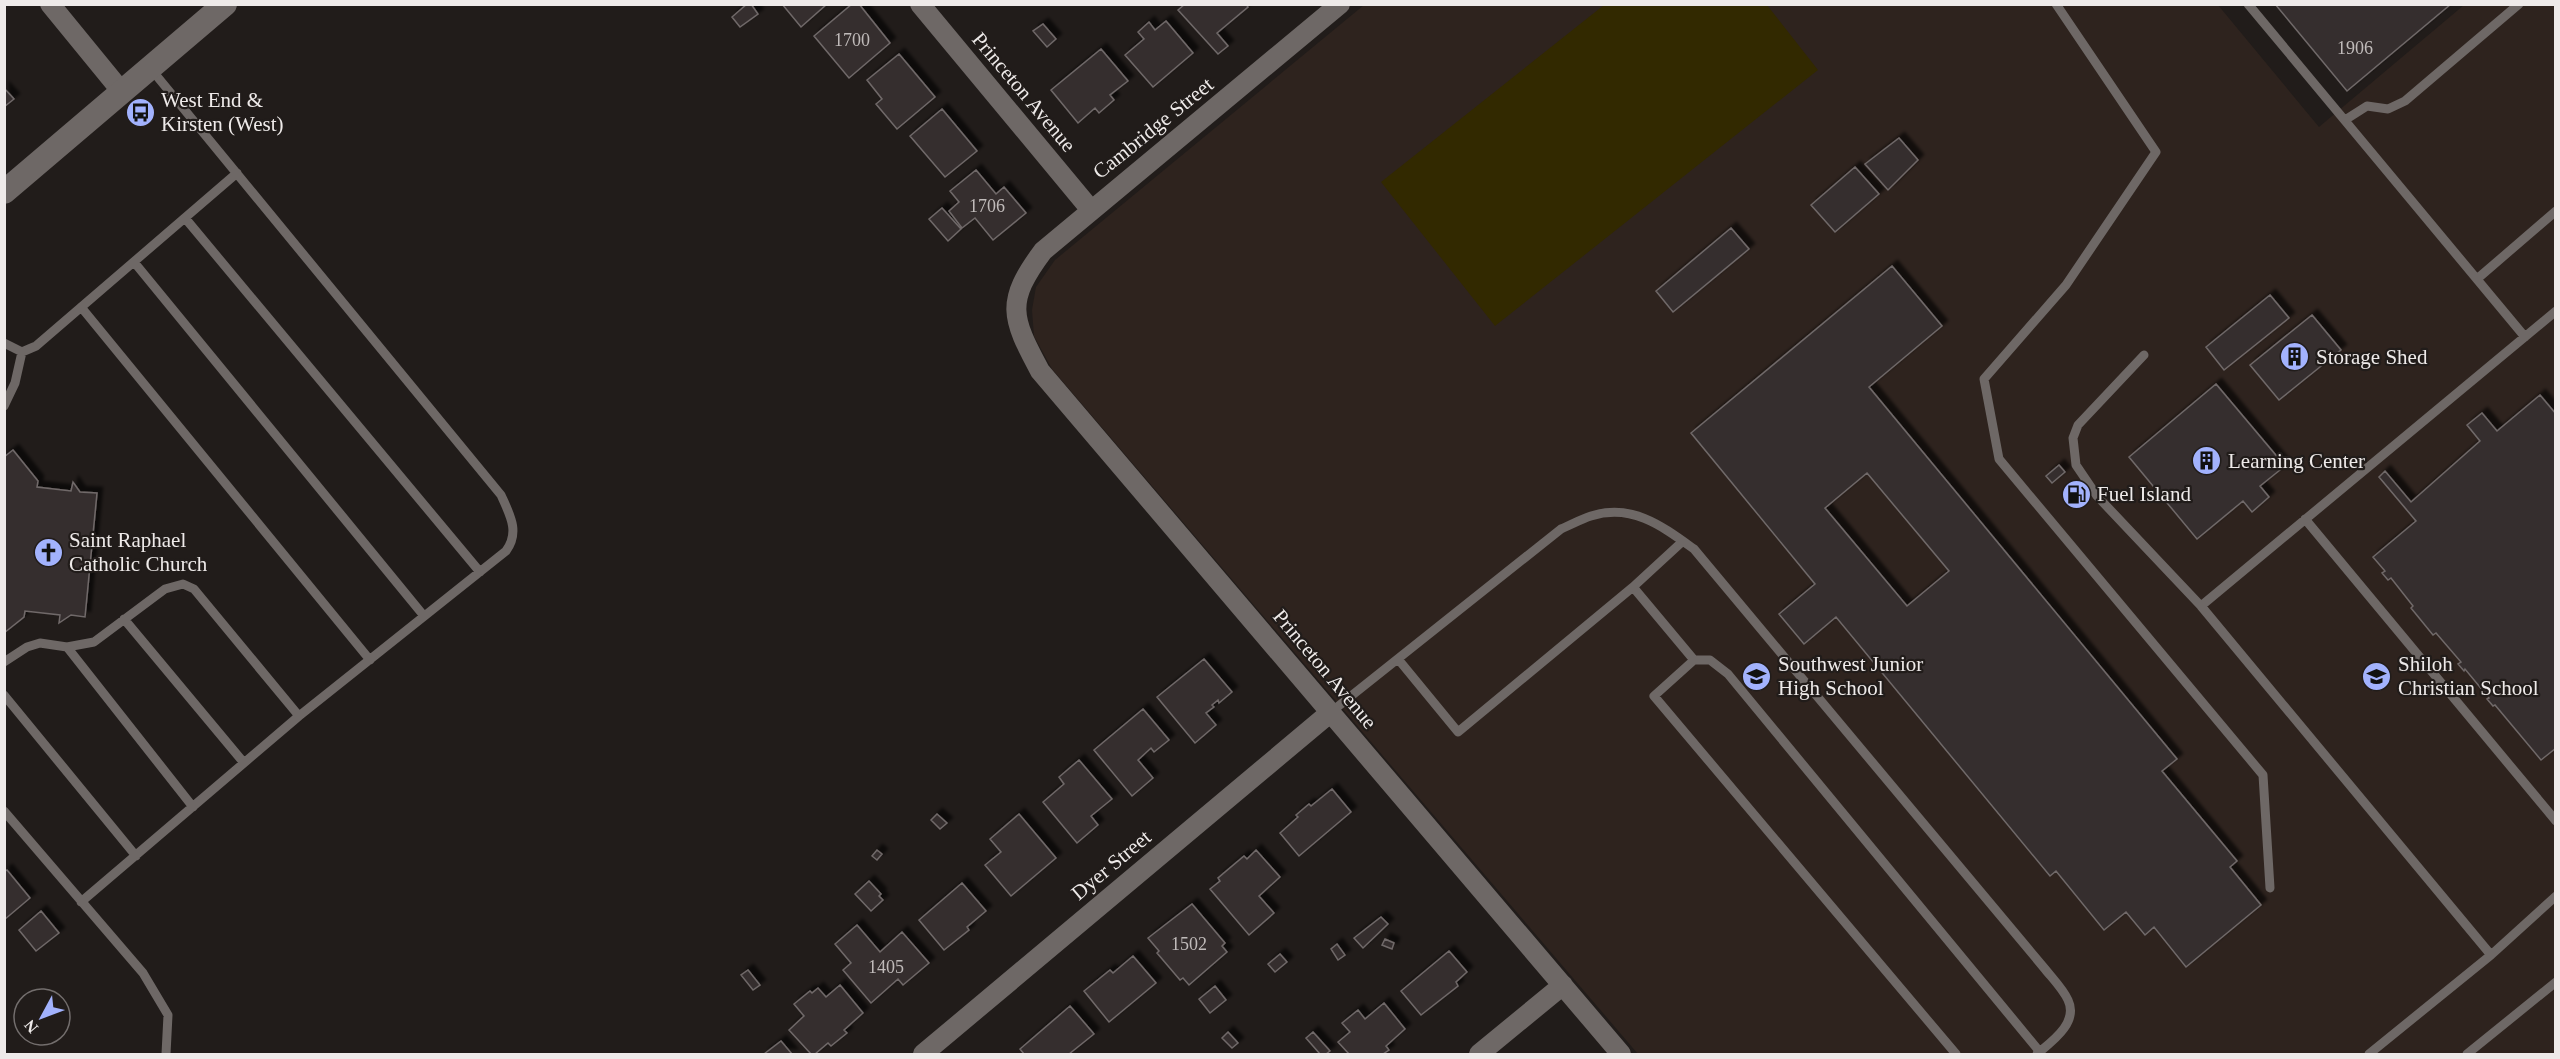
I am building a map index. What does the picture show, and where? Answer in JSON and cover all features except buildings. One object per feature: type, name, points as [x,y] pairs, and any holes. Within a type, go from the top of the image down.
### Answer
[{"type":"street","points":[[50,4],[122,92]]},
{"type":"street","points":[[4,192],[225,4]]},
{"type":"street","name":"Princeton Avenue","points":[[920,4],[1091,210]]},
{"type":"street","name":"Cambridge Street","points":[[1015,302],[1024,276],[1043,251],[1340,4]]},
{"type":"street","name":"Princeton Avenue","points":[[1015,302],[1021,335],[1040,371],[1621,1054]]},
{"type":"street","name":"Dyer Street","points":[[923,1054],[1331,712]]},
{"type":"street","points":[[1479,1054],[1563,985]]},
{"type":"lane","points":[[2056,4],[2156,152],[2066,285],[1984,379],[2000,459],[2263,775],[2270,888]]},
{"type":"lane","points":[[2248,4],[2525,337]]},
{"type":"lane","points":[[2344,120],[2367,106],[2388,110],[2405,101],[2519,4]]},
{"type":"lane","points":[[81,902],[299,716],[506,551],[514,540],[512,520],[501,495],[150,68]]},
{"type":"lane","points":[[4,343],[22,352],[36,346],[237,173]]},
{"type":"lane","points":[[2477,279],[2556,211]]},
{"type":"lane","points":[[185,218],[480,572]]},
{"type":"lane","points":[[134,261],[424,616]]},
{"type":"lane","points":[[81,308],[370,660]]},
{"type":"lane","points":[[2201,606],[2556,311]]},
{"type":"lane","points":[[4,406],[15,382],[22,352]]},
{"type":"lane","points":[[2144,355],[2078,425],[2073,438],[2076,465],[2097,496],[2201,606],[2490,955]]},
{"type":"lane","points":[[1331,712],[1561,530],[1592,516],[1623,512],[1659,524],[1694,549],[2015,932],[2069,1002],[2068,1022],[2064,1029],[2059,1037],[2038,1053],[1728,674],[1710,660],[1694,660],[1654,696],[1956,1054]]},
{"type":"lane","points":[[2306,519],[2556,821]]},
{"type":"lane","points":[[1398,659],[1458,732],[1633,587],[1683,541]]},
{"type":"lane","points":[[4,662],[27,647],[40,643],[67,647],[94,642],[165,589],[183,584],[194,589],[299,716]]},
{"type":"lane","points":[[1633,587],[1694,660]]},
{"type":"lane","points":[[124,619],[244,763]]},
{"type":"lane","points":[[67,647],[193,807]]},
{"type":"lane","points":[[4,694],[136,856]]},
{"type":"lane","points":[[4,811],[142,973],[168,1015],[168,1050],[165,1054]]},
{"type":"lane","points":[[2369,1054],[2490,955],[2556,896]]},
{"type":"lane","points":[[2467,1054],[2556,982]]},
{"type":"shaded area","name":"Southwest Junior High School","points":[[1364,5],[2218,5],[2319,127],[2464,5],[2555,5],[2555,1054],[1638,1054],[1052,369],[1034,336],[1032,310],[1036,287],[1055,260]]},
{"type":"shaded area","points":[[1604,5],[1767,5],[1818,70],[1495,326],[1381,182]]},
{"type":"place","name":"West End & Kirsten (West)","points":[[140,112]]},
{"type":"place","name":"Storage Shed","points":[[2295,357]]},
{"type":"place","name":"Learning Center","points":[[2207,461]]},
{"type":"place","name":"Fuel Island","points":[[2076,494]]},
{"type":"place","name":"Saint Raphael Catholic Church","points":[[48,552]]},
{"type":"place","name":"Southwest Junior High School","points":[[1757,676]]},
{"type":"place","name":"Shiloh Christian School","points":[[2377,676]]}]
